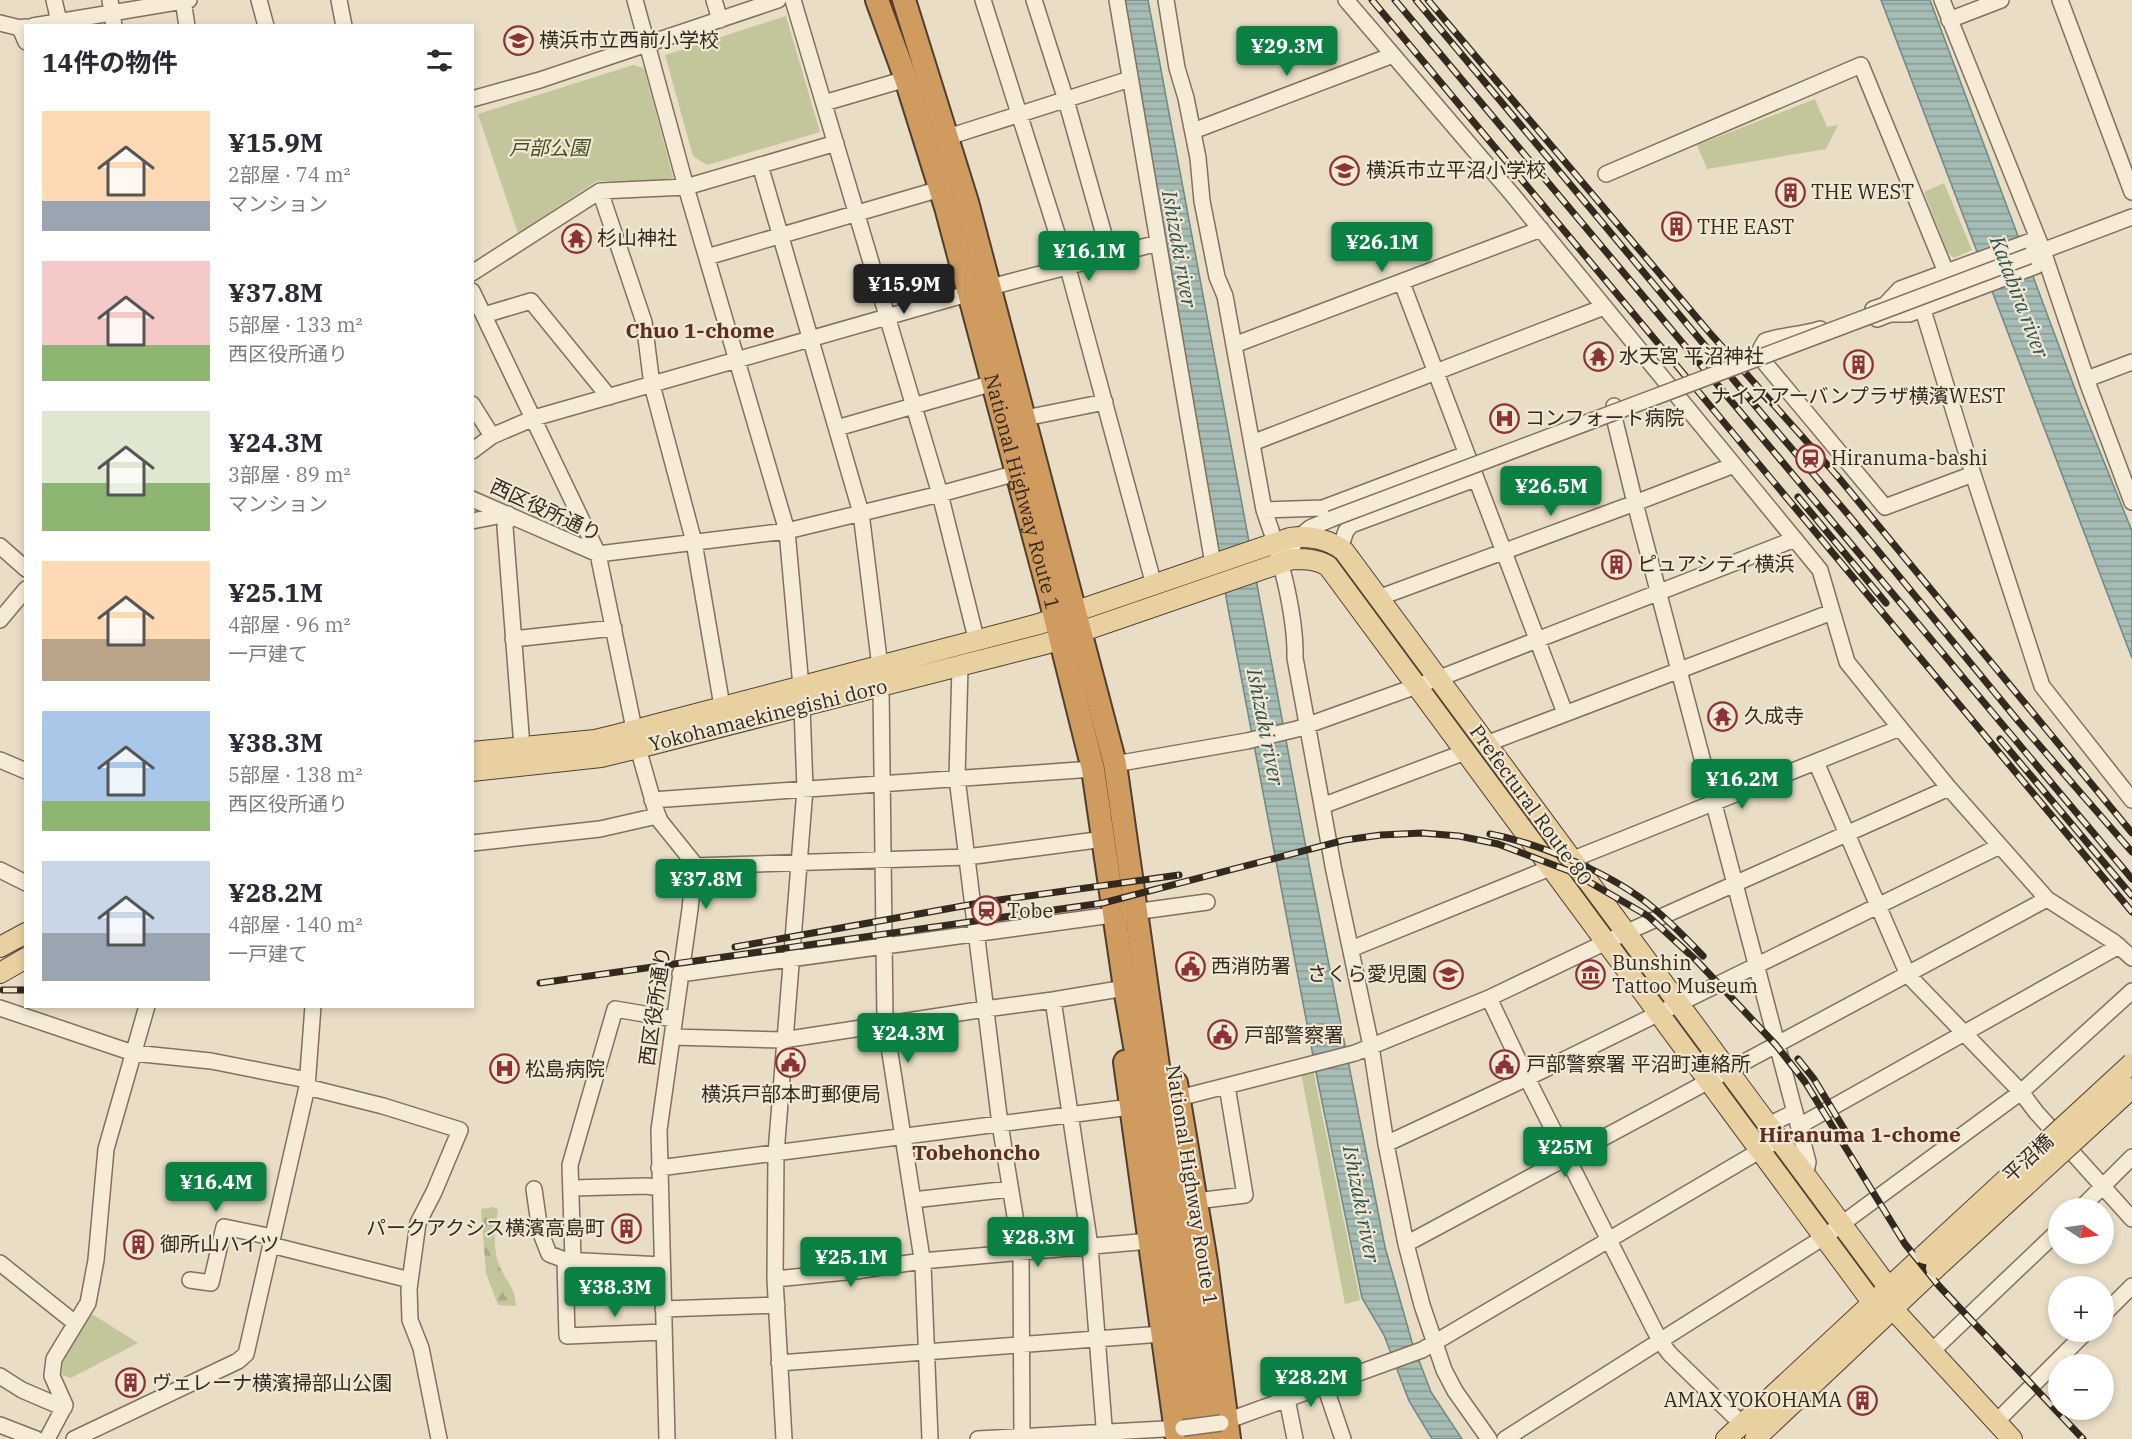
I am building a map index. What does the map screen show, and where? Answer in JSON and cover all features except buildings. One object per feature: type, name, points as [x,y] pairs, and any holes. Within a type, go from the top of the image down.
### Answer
[{"type":"highway","name":"National Highway Route 1","points":[[877,0],[906,79],[940,189],[980,291],[1025,418],[1068,626],[1104,839],[1125,913],[1139,934],[1158,985],[1150,1241],[1162,1334],[1182,1433]]},
{"type":"highway","name":"National Highway Route 1","points":[[904,0],[948,137],[980,291],[993,383],[1017,473],[1115,764],[1125,913],[1126,991],[1155,1103],[1222,1430]]},
{"type":"highway","name":"National Highway Route 1","points":[[1155,1103],[1196,1201],[1206,1262],[1222,1430]]},
{"type":"highway","name":"National Highway Route 1","points":[[1155,1103],[1182,1433]]},
{"type":"main road","points":[[1068,626],[1154,585],[1276,543],[1299,537],[1329,541],[1340,548]]},
{"type":"main road","name":"Prefectural Route 80","points":[[1340,548],[1888,1287],[1892,1308]]},
{"type":"main road","name":"Prefectural Route 80","points":[[1068,626],[1220,584],[1292,559],[1321,561],[1328,566],[1872,1302]]},
{"type":"main road","name":"Yokohamaekinegishi doro","points":[[474,771],[601,757],[636,739],[722,706],[977,642],[1068,626]]},
{"type":"main road","name":"Yokohamaekinegishi doro","points":[[474,752],[595,740],[636,739],[802,707],[960,667],[1068,626]]},
{"type":"main road","points":[[0,947],[24,934]]},
{"type":"main road","points":[[0,973],[24,959]]},
{"type":"main road","name":"平沼橋","points":[[1931,1261],[2132,1063]]},
{"type":"main road","name":"平沼橋","points":[[1931,1261],[2132,1088]]},
{"type":"main road","points":[[1726,1439],[1888,1287],[1931,1261]]},
{"type":"main road","points":[[1755,1439],[1892,1308],[1931,1261]]},
{"type":"main road","points":[[1872,1302],[1892,1308],[2012,1439]]},
{"type":"street","points":[[54,0],[59,21]]},
{"type":"street","points":[[42,24],[185,0],[187,24]]},
{"type":"street","points":[[259,0],[265,24]]},
{"type":"street","points":[[339,0],[344,24]]},
{"type":"street","points":[[635,0],[686,187],[787,531],[801,687]]},
{"type":"street","points":[[714,0],[720,20]]},
{"type":"street","points":[[474,98],[540,80],[778,0]]},
{"type":"street","points":[[793,0],[940,494],[977,642]]},
{"type":"street","points":[[983,0],[1068,268],[1154,585]]},
{"type":"street","points":[[1034,0],[1066,100],[1110,256]]},
{"type":"street","points":[[1117,0],[1215,563]]},
{"type":"street","points":[[1166,0],[1177,68],[1198,158],[1202,201],[1217,277],[1225,296],[1264,510],[1276,543],[1296,638],[1295,658],[1322,806],[1371,1046],[1386,1144],[1406,1244],[1444,1370],[1455,1391],[1489,1439]]},
{"type":"street","points":[[1346,0],[1541,229],[1820,570],[1847,662],[1949,788],[2048,899],[2119,946],[2132,958]]},
{"type":"street","points":[[1942,0],[2035,254],[2086,379],[2126,465],[2132,502]]},
{"type":"street","points":[[1949,20],[2001,0]]},
{"type":"street","points":[[2060,0],[2132,192]]},
{"type":"street","points":[[0,23],[24,27]]},
{"type":"street","points":[[1193,131],[1393,55]]},
{"type":"street","points":[[1606,174],[1861,65],[1946,272]]},
{"type":"street","points":[[824,103],[906,79]]},
{"type":"street","points":[[948,137],[1131,79]]},
{"type":"street","points":[[474,272],[600,191],[686,187],[836,143]]},
{"type":"street","points":[[760,165],[861,513],[880,667]]},
{"type":"street","points":[[707,257],[940,189]]},
{"type":"street","points":[[600,191],[644,322],[652,385],[694,542],[722,706]]},
{"type":"street","points":[[1280,563],[1299,537],[1327,513],[2132,218]]},
{"type":"street","points":[[1234,345],[1541,229]]},
{"type":"street","points":[[474,450],[492,436],[534,418],[887,317],[1158,243]]},
{"type":"street","points":[[1973,474],[1885,507],[1764,362],[1760,350],[1765,341],[1783,335],[1807,333],[1886,305],[1900,289],[1975,261],[2035,254]]},
{"type":"street","points":[[1764,362],[1890,314],[1907,315],[1983,286],[2035,254]]},
{"type":"street","points":[[1402,283],[1565,714]]},
{"type":"street","points":[[1915,284],[1973,474],[2042,686],[2132,801]]},
{"type":"street","points":[[474,294],[598,554],[787,531],[1017,473]]},
{"type":"street","points":[[484,315],[531,301],[609,397]]},
{"type":"street","points":[[1252,443],[1604,307]]},
{"type":"street","points":[[2086,379],[2132,362]]},
{"type":"street","points":[[837,428],[993,383]]},
{"type":"street","points":[[1264,510],[1327,513],[1471,466],[1672,390]]},
{"type":"street","points":[[1025,418],[1105,402]]},
{"type":"street","points":[[474,407],[492,436]]},
{"type":"street","points":[[1614,412],[1712,804],[1808,1162],[1805,1176]]},
{"type":"street","points":[[1378,598],[1734,465]]},
{"type":"street","points":[[1340,548],[1346,531],[1351,525],[1471,466]]},
{"type":"street","name":"西区役所通り","points":[[474,501],[598,554],[636,739],[652,800],[657,816],[693,866],[692,888],[659,1130],[667,1439]]},
{"type":"street","points":[[474,521],[508,514],[505,526],[522,747]]},
{"type":"street","points":[[1115,764],[1247,741],[1290,731],[1438,679],[1795,540]]},
{"type":"street","points":[[0,546],[24,567]]},
{"type":"street","points":[[0,620],[24,591]]},
{"type":"street","points":[[1485,744],[1832,612]]},
{"type":"street","points":[[513,639],[614,628]]},
{"type":"street","points":[[960,667],[957,778],[1000,1124],[1022,1253],[1020,1345],[1022,1438]]},
{"type":"street","points":[[881,687],[886,1024],[922,1262],[930,1439]]},
{"type":"street","points":[[784,1439],[776,1279],[776,1153],[783,1040],[805,789],[802,707]]},
{"type":"street","points":[[1571,860],[1900,728]]},
{"type":"street","points":[[1322,806],[1465,752]]},
{"type":"street","points":[[0,760],[24,770]]},
{"type":"street","points":[[1816,762],[1908,975],[2021,1092],[2036,1112],[2132,1219]]},
{"type":"street","points":[[652,800],[1093,769]]},
{"type":"street","points":[[659,1168],[1070,1116],[1155,1103],[1355,1053],[1489,998],[1605,942],[1949,788]]},
{"type":"street","points":[[474,843],[600,829],[657,816]]},
{"type":"street","points":[[693,866],[967,857],[1104,839]]},
{"type":"street","points":[[1386,1144],[1527,1078],[2000,846]]},
{"type":"street","points":[[1351,949],[1550,868]]},
{"type":"street","points":[[0,870],[24,882]]},
{"type":"street","points":[[1406,1244],[2048,899]]},
{"type":"street","points":[[680,974],[1207,902]]},
{"type":"street","points":[[978,1439],[1222,1430],[1287,1400],[1417,1351],[1760,1152],[1773,1132],[1964,1034],[2119,946]]},
{"type":"street","points":[[672,1037],[783,1040],[985,1009],[1126,991]]},
{"type":"street","points":[[1505,1439],[1824,1237],[2021,1092],[2132,991]]},
{"type":"street","points":[[1489,998],[1660,1341],[1670,1354],[1742,1424]]},
{"type":"street","points":[[1053,1000],[1090,1246],[1105,1435]]},
{"type":"street","points":[[0,1008],[133,1053],[211,1061],[307,1084],[460,1130],[418,1222],[410,1280],[410,1320],[421,1348],[440,1439]]},
{"type":"street","points":[[47,1439],[65,1405],[52,1376],[54,1359],[88,1303],[96,1260],[106,1149],[146,1008]]},
{"type":"street","points":[[74,1439],[244,1358],[307,1084],[313,1008]]},
{"type":"street","points":[[664,1332],[567,1336],[572,1188],[570,1165],[615,1009],[674,1019]]},
{"type":"street","points":[[1196,1201],[1245,1195],[1227,1086]]},
{"type":"street","points":[[2091,1198],[2132,1157]]},
{"type":"street","points":[[572,1188],[647,1186],[660,1188]]},
{"type":"street","points":[[534,1189],[540,1231],[549,1254],[569,1260],[662,1265]]},
{"type":"street","points":[[913,1200],[1010,1189]]},
{"type":"street","points":[[190,1280],[211,1283],[224,1227],[410,1280]]},
{"type":"street","points":[[776,1279],[922,1262],[1150,1241]]},
{"type":"street","points":[[1931,1352],[2048,1241]]},
{"type":"street","points":[[0,1263],[75,1323]]},
{"type":"street","points":[[2114,1304],[2132,1287]]},
{"type":"street","points":[[663,1309],[777,1305]]},
{"type":"street","points":[[779,1363],[1162,1334]]},
{"type":"street","points":[[1996,1422],[2076,1342]]},
{"type":"street","points":[[0,1376],[22,1390],[64,1408]]},
{"type":"street","points":[[1325,1386],[1343,1439]]},
{"type":"street","points":[[1287,1400],[1295,1439]]},
{"type":"street","points":[[0,1425],[36,1439]]},
{"type":"green space","points":[[786,16],[820,132],[707,165],[693,156],[665,55]]},
{"type":"green space","name":"戸部公園","points":[[633,65],[644,68],[674,181],[597,181],[518,233],[478,114]]},
{"type":"green space","points":[[1815,99],[1827,127],[1838,125],[1826,149],[1707,169],[1697,145]]},
{"type":"green space","points":[[1944,183],[1972,250],[1954,258],[1948,253],[1924,192]]},
{"type":"green space","points":[[1313,1070],[1360,1300],[1345,1304],[1301,1073]]},
{"type":"green space","points":[[493,1207],[498,1209],[495,1238],[497,1260],[512,1290],[516,1306],[498,1305],[486,1273],[481,1209]]},
{"type":"green space","points":[[92,1314],[138,1343],[71,1378],[62,1375],[63,1357]]},
{"type":"water","name":"Ishizaki river","points":[[1124,0],[1148,0],[1310,869],[1385,1247],[1412,1342],[1431,1392],[1462,1439],[1432,1439],[1409,1401],[1384,1335],[1362,1298],[1318,1082],[1228,608]]},
{"type":"water","name":"Katabira river","points":[[1881,0],[1930,0],[2081,405],[2132,531],[2132,658]]},
{"type":"railway","points":[[1372,0],[2132,912]]},
{"type":"railway","points":[[1395,0],[2132,879]]},
{"type":"railway","points":[[1416,0],[1851,518],[2019,722],[2132,852]]},
{"type":"railway","points":[[1428,0],[1709,332],[1839,478],[2132,833]]},
{"type":"railway","points":[[1798,497],[1886,603]]},
{"type":"railway","points":[[2000,739],[2132,896]]},
{"type":"railway","points":[[540,983],[1103,903],[1345,840],[1422,833],[1459,836],[1498,844],[1572,872],[1648,916],[1697,961],[1776,1045],[1805,1082],[1905,1244],[1939,1286],[2083,1439]]},
{"type":"railway","points":[[1490,834],[1529,844],[1571,860],[1612,880],[1646,902],[1703,956]]},
{"type":"railway","points":[[735,947],[985,902],[1179,875]]},
{"type":"railway","points":[[3,990],[24,990]]},
{"type":"railway","points":[[1798,1059],[1814,1079],[1846,1132]]},
{"type":"place","name":"横浜市立西前小学校","points":[[518,40]]},
{"type":"place","name":"横浜市立平沼小学校","points":[[1345,170]]},
{"type":"place","name":"THE WEST","points":[[1790,192]]},
{"type":"place","name":"THE EAST","points":[[1676,227]]},
{"type":"place","name":"杉山神社","points":[[576,238]]},
{"type":"place","name":"水天宮 平沼神社","points":[[1598,356]]},
{"type":"place","name":"ナイスアーバンプラザ横濱WEST","points":[[1858,365]]},
{"type":"place","name":"コンフォート病院","points":[[1504,418]]},
{"type":"place","name":"Hiranuma-bashi","points":[[1810,458]]},
{"type":"place","name":"ピュアシティ横浜","points":[[1616,564]]},
{"type":"place","name":"久成寺","points":[[1723,716]]},
{"type":"place","name":"Tobe","points":[[986,911]]},
{"type":"place","name":"西消防署","points":[[1190,966]]},
{"type":"place","name":"さくら愛児園","points":[[1448,974]]},
{"type":"place","name":"Bunshin Tattoo Museum","points":[[1591,974]]},
{"type":"place","name":"戸部警察署","points":[[1223,1035]]},
{"type":"place","name":"横浜戸部本町郵便局","points":[[791,1063]]},
{"type":"place","name":"戸部警察署 平沼町連絡所","points":[[1505,1064]]},
{"type":"place","name":"松島病院","points":[[504,1069]]},
{"type":"place","name":"パークアクシス横濱高島町","points":[[626,1228]]},
{"type":"place","name":"御所山ハイツ","points":[[139,1244]]},
{"type":"place","name":"ヴェレーナ横濱掃部山公園","points":[[131,1383]]},
{"type":"place","name":"AMAX YOKOHAMA","points":[[1863,1400]]},
{"type":"district","name":"Chuo 1-chome","points":[[700,331]]},
{"type":"district","name":"Hiranuma 1-chome","points":[[1860,1135]]},
{"type":"district","name":"Tobehoncho","points":[[976,1153]]}]
